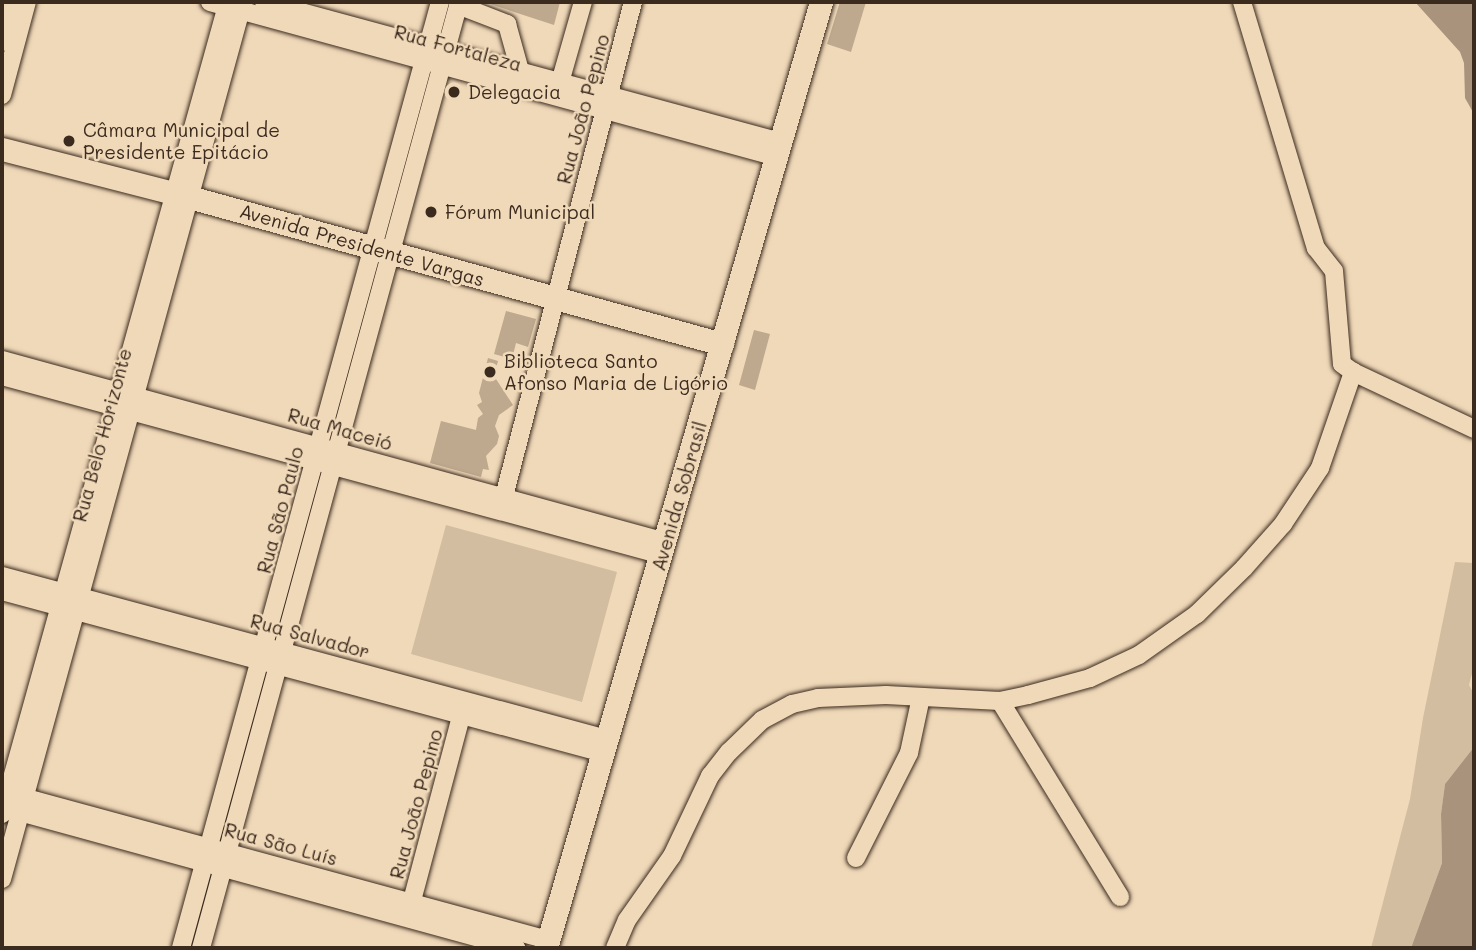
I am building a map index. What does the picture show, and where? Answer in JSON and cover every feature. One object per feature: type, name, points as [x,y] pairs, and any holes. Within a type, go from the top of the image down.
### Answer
[{"type":"main road","name":"Avenida Sobrasil","points":[[547,944],[821,2]]},
{"type":"main road","name":"Avenida Presidente Vargas","points":[[2,149],[180,202],[721,350]]},
{"type":"main road","name":"Avenida Presidente Vargas","points":[[2,163],[180,202]]},
{"type":"street","points":[[2,42],[14,14],[27,2]]},
{"type":"street","name":"Rua Fortaleza","points":[[264,2],[305,20]]},
{"type":"street","points":[[558,90],[583,2]]},
{"type":"street","name":"Rua João Pepino","points":[[502,504],[552,304],[634,2]]},
{"type":"street","points":[[615,948],[628,920],[672,856],[710,776],[729,752],[762,720],[792,704],[818,698],[921,697],[1000,701],[1090,678],[1139,655],[1197,614],[1283,524],[1320,468],[1349,370],[1334,271],[1316,248],[1242,2]]},
{"type":"street","points":[[452,3],[507,24],[520,71]]},
{"type":"street","name":"Rua São Paulo","points":[[181,948],[220,804],[249,736],[381,257],[399,188],[404,133],[425,53],[452,3]]},
{"type":"street","name":"Rua São Paulo","points":[[399,188],[422,137],[444,58],[452,3]]},
{"type":"street","name":"Rua Fortaleza","points":[[229,4],[305,20],[779,149]]},
{"type":"street","name":"Rua Belo Horizonte","points":[[2,879],[8,803],[71,602],[215,75],[229,4]]},
{"type":"street","points":[[2,95],[14,14]]},
{"type":"street","name":"Rua Fortaleza","points":[[489,71],[520,71],[558,90]]},
{"type":"street","points":[[404,133],[422,137]]},
{"type":"street","name":"Rua Maceió","points":[[2,360],[55,382],[664,548]]},
{"type":"street","points":[[1349,370],[1474,429]]},
{"type":"street","name":"Rua Maceió","points":[[2,376],[55,382]]},
{"type":"street","name":"Rua Salvador","points":[[2,576],[71,602],[605,746]]},
{"type":"street","name":"Rua Salvador","points":[[2,591],[71,602]]},
{"type":"street","points":[[856,858],[909,753],[921,697]]},
{"type":"street","points":[[1000,701],[1120,897]]},
{"type":"street","name":"Rua João Pepino","points":[[409,911],[463,708]]},
{"type":"street","name":"Rua São Paulo","points":[[201,948],[238,810],[249,736]]},
{"type":"street","name":"Rua São Luís","points":[[8,803],[409,911],[547,944]]},
{"type":"street","points":[[220,804],[238,810]]},
{"type":"street","name":"Rua São Luís","points":[[409,911],[516,948]]},
{"type":"shaded area","points":[[1415,2],[1474,2],[1474,114],[1465,98],[1464,63],[1460,52]]},
{"type":"shaded area","points":[[446,525],[617,572],[582,702],[411,654]]},
{"type":"shaded area","points":[[1455,562],[1474,563],[1474,666],[1469,685],[1474,694],[1474,747],[1445,784],[1441,814],[1442,863],[1411,948],[1371,948],[1410,799],[1423,718]]},
{"type":"shaded area","points":[[1474,747],[1474,948],[1411,948],[1442,863],[1441,814],[1445,784]]},
{"type":"building","points":[[484,2],[560,2],[554,25]]},
{"type":"building","points":[[840,2],[866,2],[851,52],[827,44]]},
{"type":"building","points":[[506,311],[536,319],[528,347],[516,343],[512,359],[494,354]]},
{"type":"building","points":[[754,330],[770,334],[755,390],[739,385]]},
{"type":"building","points":[[488,358],[498,361],[494,376],[513,405],[499,415],[495,426],[499,436],[497,444],[486,456],[489,470],[483,469],[481,477],[430,463],[441,421],[476,430],[478,418],[483,414],[477,405],[482,402],[479,393]]},
{"type":"place","name":"Delegacia","points":[[454,92]]},
{"type":"place","name":"Câmara Municipal de Presidente Epitácio","points":[[69,141]]},
{"type":"place","name":"Fórum Municipal","points":[[431,212]]},
{"type":"place","name":"Biblioteca Santo Afonso Maria de Ligório","points":[[490,372]]}]
